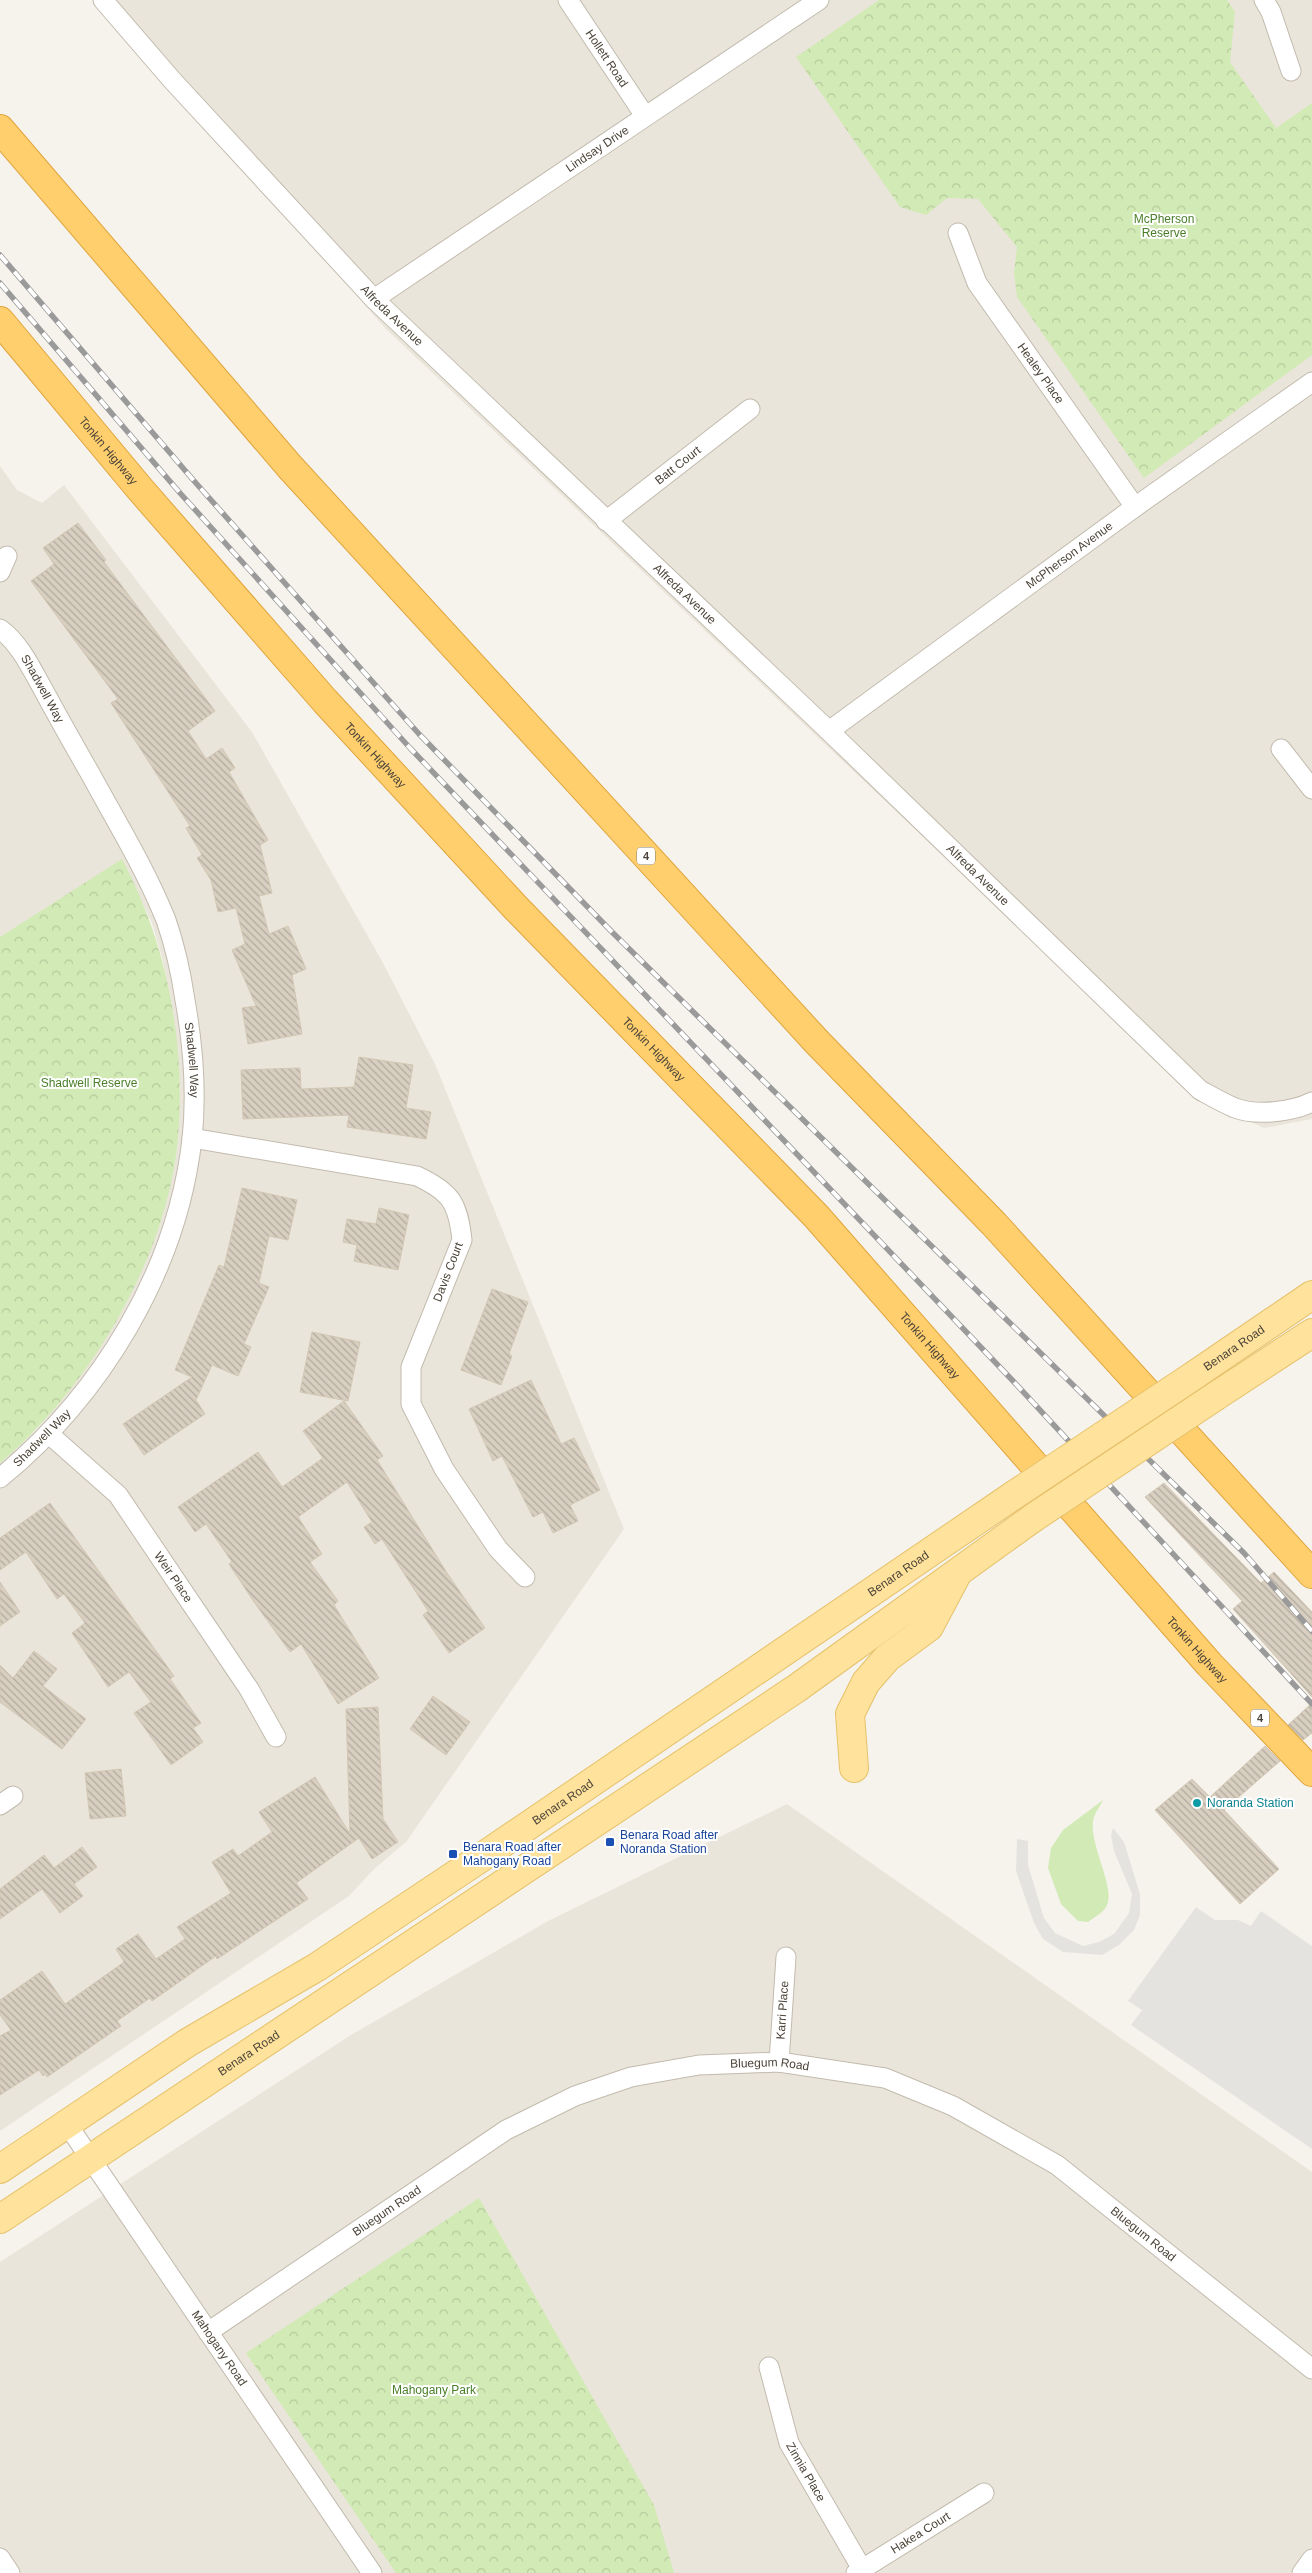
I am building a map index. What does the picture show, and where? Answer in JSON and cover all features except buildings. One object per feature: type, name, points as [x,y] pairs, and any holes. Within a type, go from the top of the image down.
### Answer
[{"type":"highway","name":"4","points":[[0,129],[310,490],[817,1042],[994,1224],[1312,1574]]},
{"type":"highway","name":"Tonkin Highway","points":[[0,321],[152,503],[325,701],[529,922],[816,1216],[1209,1664],[1312,1772]]},
{"type":"main road","name":"Benara Road","points":[[0,2169],[187,2043],[318,1967],[485,1856],[1312,1295]]},
{"type":"main road","name":"Benara Road","points":[[0,2219],[797,1688],[1033,1518],[1312,1333]]},
{"type":"main road","points":[[854,1768],[850,1714],[866,1682],[887,1658],[930,1627],[958,1572]]},
{"type":"main road","name":"Benara Road","points":[[485,1856],[549,1832],[771,1680],[797,1688]]},
{"type":"main road","points":[[318,1967],[366,1950],[440,1907],[448,1906],[451,1910],[445,1923]]},
{"type":"street","name":"Alfreda Avenue","points":[[103,0],[172,80],[374,300],[829,731],[1200,1090],[1236,1109],[1274,1113],[1302,1107],[1312,1102]]},
{"type":"street","name":"Hollett Road","points":[[568,0],[645,116]]},
{"type":"street","name":"Lindsay Drive","points":[[374,300],[819,0]]},
{"type":"street","points":[[1264,0],[1272,12],[1291,71]]},
{"type":"street","name":"Healey Place","points":[[958,233],[977,283],[1135,507]]},
{"type":"street","name":"McPherson Avenue","points":[[829,731],[1135,507],[1312,382]]},
{"type":"street","name":"Batt Court","points":[[606,521],[750,408]]},
{"type":"street","name":"Shadwell Way","points":[[0,628],[26,660],[133,850],[166,922],[183,987],[190,1032],[194,1089],[192,1138],[186,1174],[166,1243],[141,1304],[99,1372],[49,1434],[0,1478]]},
{"type":"street","points":[[1281,749],[1312,789]]},
{"type":"street","name":"Davis Court","points":[[192,1138],[418,1176],[440,1186],[454,1203],[460,1221],[462,1240],[411,1367],[411,1404],[444,1469],[498,1549],[525,1577]]},
{"type":"street","name":"Weir Place","points":[[49,1434],[118,1495],[249,1689],[276,1737]]},
{"type":"street","name":"Karri Place","points":[[779,2062],[786,1957]]},
{"type":"street","name":"Bluegum Road","points":[[208,2332],[506,2130],[575,2096],[631,2077],[699,2065],[779,2062],[885,2078],[953,2106],[1057,2165],[1312,2369]]},
{"type":"street","name":"Mahogany Road","points":[[67,2124],[372,2573]]},
{"type":"street","name":"Zinnia Place","points":[[769,2367],[789,2443],[859,2571]]},
{"type":"street","name":"Hakea Court","points":[[859,2571],[984,2493]]},
{"type":"street","points":[[0,2558],[10,2573]]},
{"type":"street","points":[[1302,2573],[1312,2559]]},
{"type":"shaded area","points":[[95,0],[1312,0],[1312,1119],[1264,1128],[1196,1095],[386,329]]},
{"type":"shaded area","points":[[0,466],[17,490],[42,503],[64,485],[252,732],[382,961],[435,1064],[624,1529],[406,1842],[374,1869],[349,1896],[0,2131],[0,1463],[36,1430],[64,1397],[108,1334],[128,1299],[154,1238],[172,1174],[178,1138],[179,1089],[174,1016],[162,957],[152,923],[122,860],[0,937]]},
{"type":"shaded area","points":[[787,1804],[1312,2172],[1312,2573],[0,2573],[0,2262],[351,2035],[548,1921]]},
{"type":"shaded area","points":[[1113,1828],[1124,1842],[1140,1894],[1140,1915],[1134,1930],[1119,1945],[1102,1955],[1063,1952],[1043,1939],[1034,1923],[1016,1871],[1017,1839],[1028,1841],[1028,1865],[1044,1918],[1055,1933],[1083,1946],[1099,1942],[1114,1934],[1129,1913],[1132,1894],[1114,1851],[1111,1835]]},
{"type":"shaded area","points":[[1196,1907],[1215,1920],[1238,1920],[1251,1926],[1261,1911],[1312,1946],[1312,2149],[1131,2025],[1142,2010],[1128,2001]]},
{"type":"green space","name":"McPherson Reserve","points":[[879,0],[1227,0],[1235,12],[1230,62],[1276,128],[1312,103],[1312,355],[1144,478],[1017,297],[1014,273],[1017,247],[978,199],[947,198],[926,215],[900,207],[796,57]]},
{"type":"green space","name":"Shadwell Reserve","points":[[122,859],[138,891],[162,959],[176,1030],[180,1102],[178,1138],[171,1183],[159,1228],[141,1273],[119,1316],[93,1358],[64,1397],[33,1432],[0,1463],[0,937]]},
{"type":"green space","points":[[1103,1800],[1094,1817],[1093,1827],[1094,1839],[1109,1899],[1105,1909],[1098,1915],[1088,1922],[1078,1921],[1061,1904],[1048,1868],[1051,1848],[1063,1830]]},
{"type":"green space","name":"Mahogany Park","points":[[479,2198],[654,2505],[674,2573],[396,2573],[246,2353]]},
{"type":"railway","points":[[0,255],[195,482],[419,734],[613,933],[1244,1553],[1312,1631]]},
{"type":"railway","points":[[0,283],[180,493],[410,748],[1014,1382],[1312,1704]]},
{"type":"place","name":"Noranda Station","points":[[1197,1803]]},
{"type":"place","name":"Benara Road after Noranda Station","points":[[610,1842]]},
{"type":"place","name":"Benara Road after Mahogany Road","points":[[453,1854]]}]
